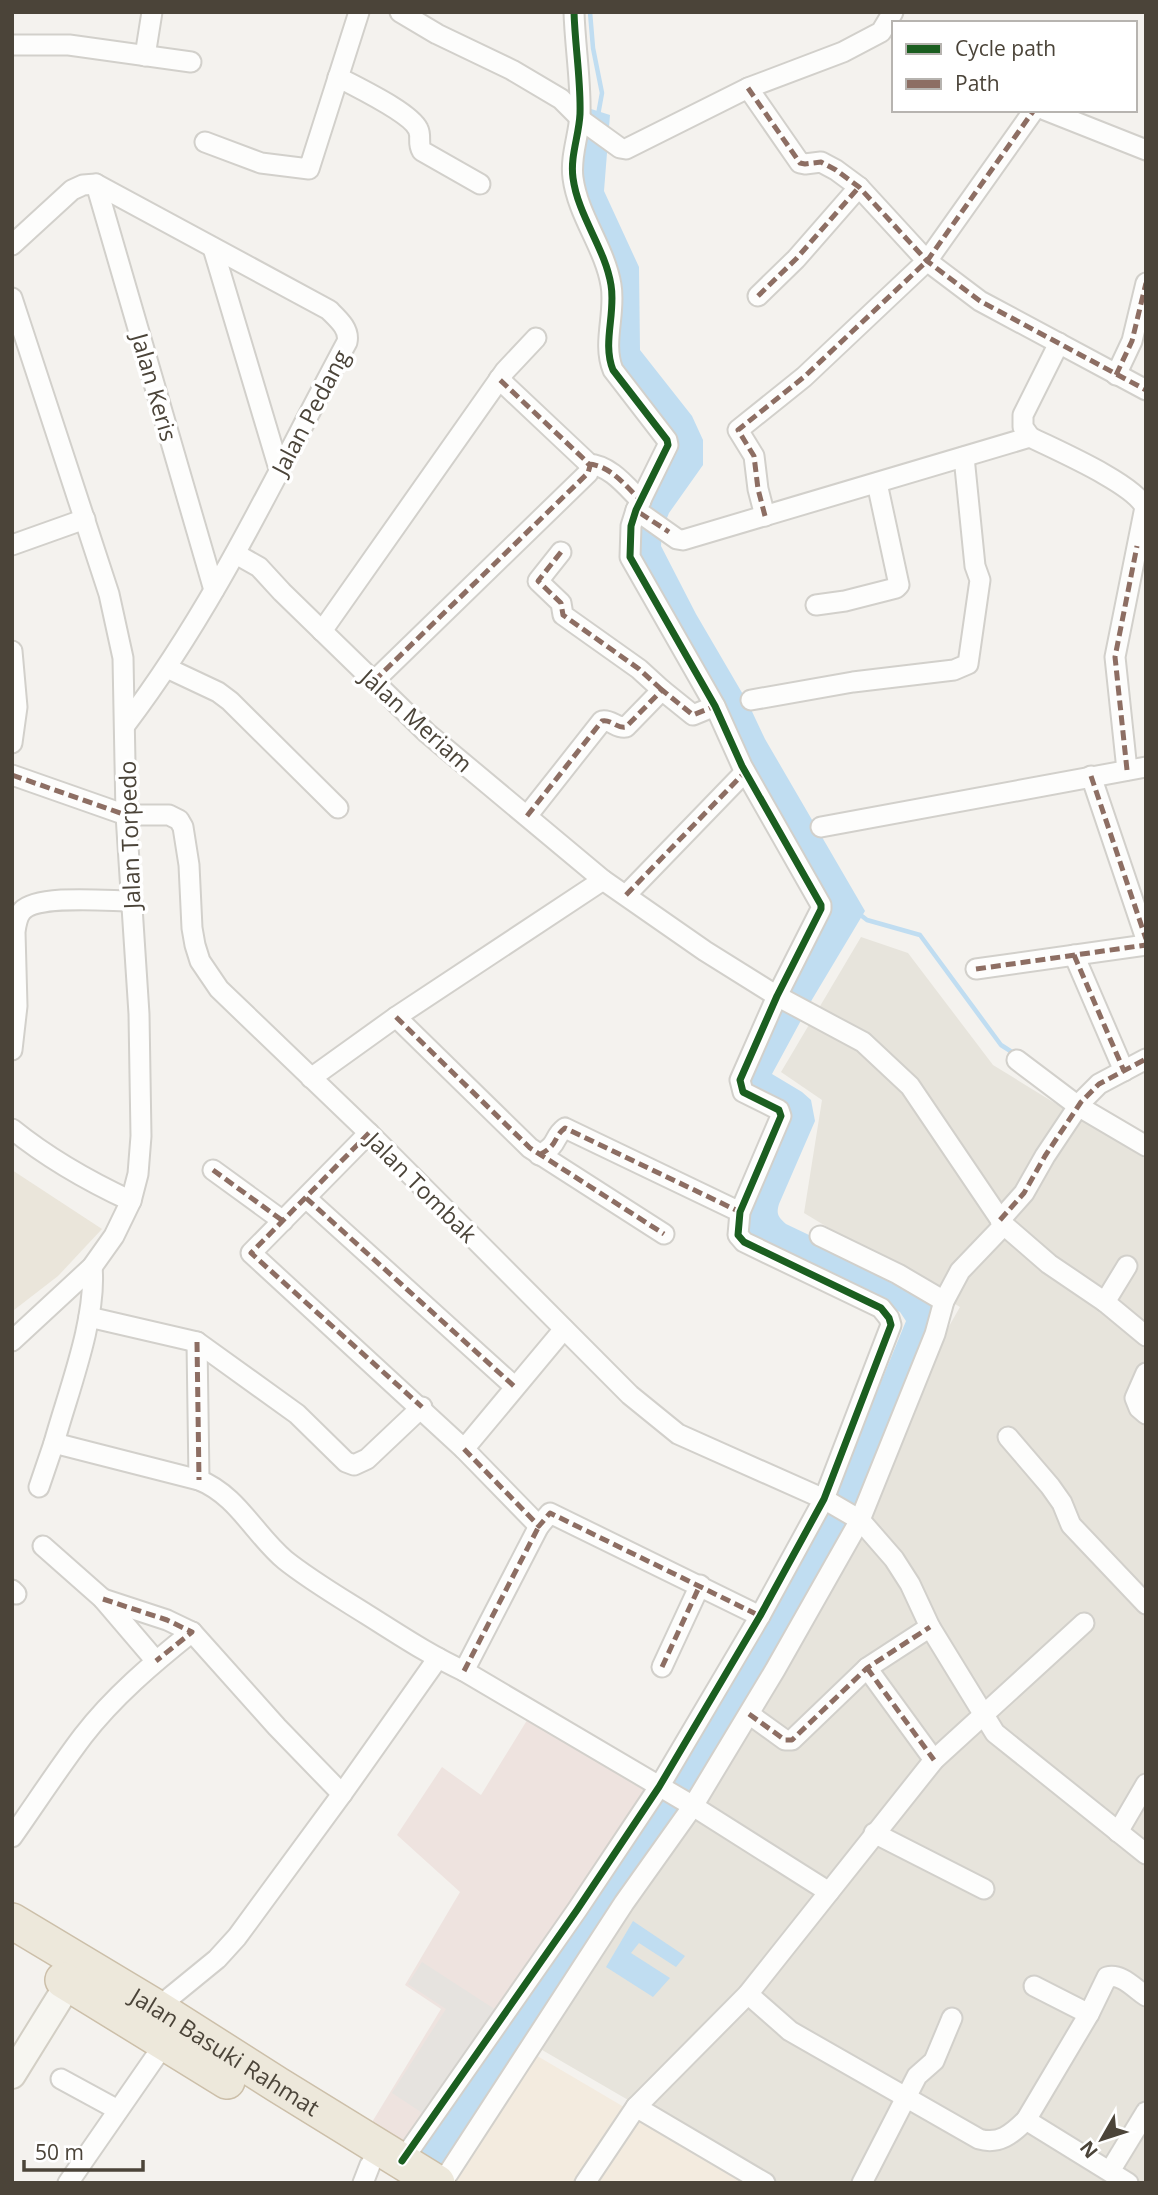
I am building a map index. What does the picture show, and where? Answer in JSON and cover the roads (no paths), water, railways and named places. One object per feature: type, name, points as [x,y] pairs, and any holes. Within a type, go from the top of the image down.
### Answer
[{"type":"highway","name":"Jalan Basuki Rahmat","points":[[12,1921],[278,2085],[388,2172]]},
{"type":"highway","name":"Jalan Basuki Rahmat","points":[[12,1950],[165,2043],[388,2172],[438,2182]]},
{"type":"street","points":[[145,56],[152,12]]},
{"type":"street","points":[[205,142],[261,163],[309,169],[359,12]]},
{"type":"street","points":[[400,12],[437,34],[512,70],[561,99],[620,148],[636,146],[748,88],[887,35],[893,12]]},
{"type":"street","points":[[388,2172],[662,1788],[826,1500],[891,1325],[881,1308],[744,1242],[738,1235],[740,1212],[781,1116],[779,1110],[743,1092],[740,1084],[821,905],[745,772],[715,706],[630,557],[631,526],[668,449],[667,440],[613,370],[609,360],[613,307],[611,285],[573,181],[572,162],[582,119],[574,12]]},
{"type":"street","points":[[12,45],[69,45],[191,62]]},
{"type":"street","points":[[338,77],[383,101],[413,122],[420,133],[418,145],[422,151],[480,184]]},
{"type":"street","points":[[748,88],[800,163],[828,164],[859,187],[927,261],[980,301],[1146,390]]},
{"type":"street","points":[[765,516],[754,456],[738,430],[804,377],[927,261],[1033,112]]},
{"type":"street","points":[[1050,112],[1146,150]]},
{"type":"street","points":[[12,246],[62,197],[83,185],[96,184]]},
{"type":"street","name":"Jalan Pedang","points":[[96,184],[329,310],[341,322],[348,335],[347,342],[236,554],[167,668],[126,724]]},
{"type":"street","name":"Jalan Keris","points":[[96,184],[214,590]]},
{"type":"street","points":[[758,296],[796,259],[859,187]]},
{"type":"street","points":[[213,248],[279,469]]},
{"type":"street","points":[[1116,375],[1132,341],[1146,283]]},
{"type":"street","name":"Jalan Torpedo","points":[[12,298],[109,594],[123,658],[126,815],[139,1014],[141,1136],[138,1174],[131,1201],[108,1245],[92,1267],[12,1341]]},
{"type":"street","points":[[322,631],[499,379],[536,338]]},
{"type":"street","points":[[821,827],[1136,769],[1115,657],[1141,548],[1145,512],[1136,495],[1084,463],[1030,437],[1023,427],[1023,415],[1059,343]]},
{"type":"street","points":[[499,379],[588,464],[599,464],[620,480],[639,508],[677,539],[683,540],[1030,437]]},
{"type":"street","points":[[751,700],[853,682],[954,670],[968,664],[980,580],[975,566],[964,457]]},
{"type":"street","points":[[374,681],[588,473],[588,464]]},
{"type":"street","points":[[816,605],[845,601],[899,585],[877,483]]},
{"type":"street","points":[[12,545],[85,519]]},
{"type":"street","points":[[561,552],[538,581],[560,602],[564,615],[639,669],[693,715],[715,706]]},
{"type":"street","name":"Jalan Meriam","points":[[236,554],[259,567],[427,733],[603,880],[705,951],[863,1042],[910,1086],[1002,1223],[1049,1264],[1146,1336]]},
{"type":"street","points":[[12,651],[17,707],[12,744]]},
{"type":"street","points":[[167,668],[218,692],[230,701],[338,808]]},
{"type":"street","points":[[527,816],[601,722],[606,720],[622,728],[626,727],[662,690]]},
{"type":"street","points":[[626,895],[745,772]]},
{"type":"street","points":[[12,775],[126,815]]},
{"type":"street","points":[[1091,776],[1142,916],[1146,939]]},
{"type":"street","name":"Jalan Tombak","points":[[126,815],[169,815],[179,820],[183,827],[189,865],[192,928],[200,961],[219,989],[369,1133],[630,1395],[678,1434],[826,1500],[857,1518],[894,1559],[910,1584],[930,1627],[982,1714],[1003,1739],[1146,1854]]},
{"type":"street","points":[[311,1077],[396,1017],[603,880]]},
{"type":"street","points":[[12,1050],[16,1006],[15,932],[21,912],[42,901],[132,901]]},
{"type":"street","points":[[976,969],[1146,945]]},
{"type":"street","points":[[1074,955],[1124,1071]]},
{"type":"street","points":[[396,1017],[530,1149],[664,1234]]},
{"type":"street","points":[[438,2182],[749,1714],[857,1518],[935,1334],[944,1301],[960,1271],[1024,1193],[1083,1100],[1099,1084],[1146,1059]]},
{"type":"street","points":[[1017,1060],[1083,1100],[1146,1146]]},
{"type":"street","points":[[539,1154],[551,1148],[565,1128],[740,1212]]},
{"type":"street","points":[[12,1129],[77,1175],[131,1201]]},
{"type":"street","points":[[369,1133],[251,1253],[422,1407],[539,1526]]},
{"type":"street","points":[[213,1170],[283,1221]]},
{"type":"street","points":[[306,1198],[515,1387]]},
{"type":"street","points":[[820,1236],[898,1274],[944,1301]]},
{"type":"street","points":[[1105,1303],[1127,1266]]},
{"type":"street","points":[[40,1487],[89,1317],[94,1286],[92,1267]]},
{"type":"street","points":[[89,1317],[197,1342],[297,1413],[346,1462],[354,1465],[367,1459],[422,1407]]},
{"type":"street","points":[[464,1449],[564,1329]]},
{"type":"street","points":[[197,1342],[200,1480]]},
{"type":"street","points":[[1146,1373],[1135,1398],[1139,1408],[1146,1414]]},
{"type":"street","points":[[1008,1437],[1050,1486],[1062,1503],[1071,1525],[1146,1604]]},
{"type":"street","points":[[54,1443],[200,1480],[214,1486],[268,1545],[302,1573],[438,1658],[691,1805],[829,1892]]},
{"type":"street","points":[[464,1671],[539,1526],[550,1513],[760,1616]]},
{"type":"street","points":[[43,1546],[103,1599],[156,1661]]},
{"type":"street","points":[[662,1667],[700,1585]]},
{"type":"street","points":[[103,1599],[167,1620],[192,1632],[277,1727],[342,1794]]},
{"type":"street","points":[[585,2183],[636,2106],[748,1994],[934,1760],[1084,1623]]},
{"type":"street","points":[[749,1714],[785,1740],[792,1740],[867,1668],[930,1627]]},
{"type":"street","points":[[12,1837],[84,1735],[156,1661],[192,1632]]},
{"type":"street","points":[[157,2008],[228,1948],[438,1658]]},
{"type":"street","points":[[867,1668],[934,1760]]},
{"type":"street","points":[[1118,1832],[1146,1784]]},
{"type":"street","points":[[874,1833],[984,1889]]},
{"type":"street","points":[[748,1994],[790,2031],[989,2142],[1000,2140],[1026,2120],[1088,2014],[1104,1981],[1113,1975],[1146,1996]]},
{"type":"street","points":[[12,2076],[69,1983]]},
{"type":"street","points":[[1034,1986],[1088,2014]]},
{"type":"street","points":[[862,2183],[906,2096],[918,2076],[934,2061],[952,2018]]},
{"type":"street","points":[[68,2183],[165,2043]]},
{"type":"street","points":[[61,2079],[118,2110]]},
{"type":"street","points":[[636,2106],[765,2183]]},
{"type":"street","points":[[1110,2171],[1146,2112]]},
{"type":"street","points":[[1026,2120],[1128,2183]]},
{"type":"water","points":[[588,108],[610,115],[604,191],[639,267],[640,350],[692,416],[703,440],[703,465],[669,513],[662,530],[661,546],[696,614],[748,703],[765,739],[865,911],[807,1008],[783,997],[828,919],[831,908],[829,900],[756,778],[633,558],[642,516],[676,454],[667,433],[611,349],[617,313],[577,183]]},
{"type":"water","points":[[781,1000],[805,1013],[772,1074],[811,1100],[815,1121],[779,1204],[778,1215],[786,1224],[897,1277],[923,1294],[937,1314],[856,1514],[833,1499],[906,1321],[900,1312],[751,1237],[743,1228],[785,1120],[746,1087]]},
{"type":"water","points":[[828,1510],[851,1526],[690,1798],[669,1787]]},
{"type":"water","points":[[662,1795],[685,1807],[436,2172],[415,2158]]},
{"type":"water","points":[[633,1921],[685,1956],[676,1967],[639,1943],[631,1953],[670,1978],[653,1997],[606,1967]]},
{"type":"waterway","points":[[590,12],[593,48],[602,93],[598,115]]},
{"type":"waterway","points":[[858,913],[867,920],[920,935],[1001,1045],[1015,1054]]}]
